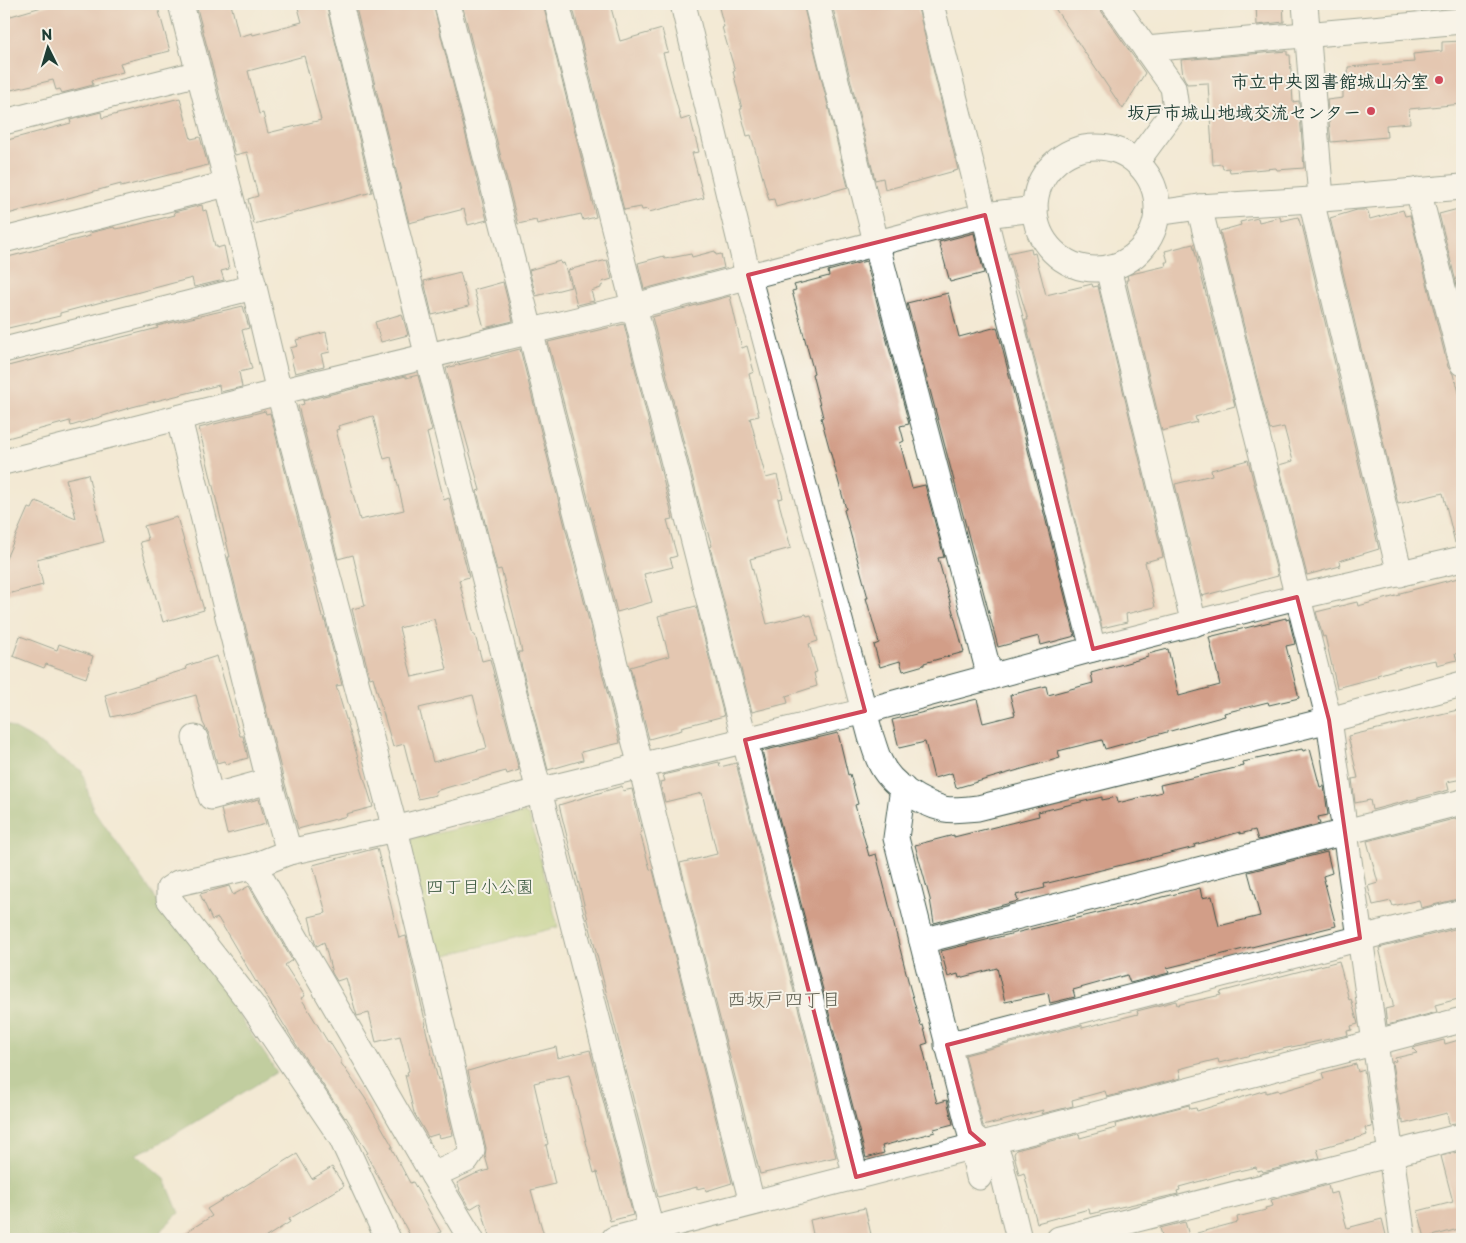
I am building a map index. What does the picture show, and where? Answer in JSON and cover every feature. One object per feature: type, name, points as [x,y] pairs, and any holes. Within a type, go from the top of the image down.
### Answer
[{"type":"street","points":[[181,4],[279,392],[395,829],[472,1151],[466,1160],[433,1175]]},
{"type":"street","points":[[340,4],[538,791],[651,1229]]},
{"type":"street","points":[[446,4],[752,1203]]},
{"type":"street","points":[[557,4],[856,1177]]},
{"type":"street","points":[[683,4],[748,275],[865,711],[881,764],[891,778],[916,797],[945,809],[963,810],[978,808],[1329,720],[1462,684]]},
{"type":"street","points":[[817,4],[876,242],[990,676]]},
{"type":"street","points":[[931,4],[1093,649]]},
{"type":"street","points":[[1114,4],[1173,88],[1176,108],[1136,161]]},
{"type":"street","points":[[1304,4],[1316,199],[1400,574]]},
{"type":"street","points":[[1146,49],[1306,34],[1451,16]]},
{"type":"street","points":[[4,122],[199,73]]},
{"type":"street","points":[[1085,148],[1104,148],[1122,153],[1136,161],[1151,181],[1156,197],[1157,213],[1152,232],[1142,249],[1126,261],[1108,268],[1084,268],[1062,259],[1046,242],[1040,232],[1035,209],[1041,181],[1052,166],[1067,155],[1085,148]]},
{"type":"street","points":[[4,240],[227,184]]},
{"type":"street","points":[[1157,213],[1199,207],[1462,186]]},
{"type":"street","points":[[1418,190],[1462,363]]},
{"type":"street","points":[[1199,207],[1329,720],[1403,1239]]},
{"type":"street","points":[[4,462],[279,392],[635,306],[748,275],[985,215],[1035,209]]},
{"type":"street","points":[[1108,268],[1194,624]]},
{"type":"street","points":[[4,350],[254,287]]},
{"type":"street","points":[[179,418],[288,852]]},
{"type":"street","points":[[388,1239],[341,1137],[252,1006],[169,899],[169,889],[178,883],[254,866],[288,852],[395,829],[538,791],[865,711],[1093,649],[1297,598],[1462,560]]},
{"type":"street","points":[[195,738],[211,797],[269,781]]},
{"type":"street","points":[[903,788],[896,838],[970,1132],[978,1145],[979,1177]]},
{"type":"street","points":[[922,941],[1462,802]]},
{"type":"street","points":[[254,866],[471,1239]]},
{"type":"street","points":[[947,1045],[1462,912]]},
{"type":"street","points":[[622,1238],[1462,1020]]},
{"type":"street","points":[[1059,1239],[1462,1136]]},
{"type":"street","points":[[978,1145],[994,1150],[999,1157],[1019,1239]]},
{"type":"highlighted area","points":[[985,215],[1093,649],[1297,597],[1329,720],[1360,938],[947,1045],[970,1132],[984,1144],[856,1177],[745,740],[865,711],[748,275]]},
{"type":"green space","points":[[4,723],[28,736],[82,771],[93,809],[155,897],[204,955],[236,1012],[277,1072],[157,1145],[136,1154],[165,1179],[179,1213],[162,1229],[157,1239],[4,1239]]},
{"type":"green space","name":"四丁目小公園","points":[[524,813],[529,816],[558,927],[435,958],[410,848],[412,839]]},
{"type":"building","points":[[52,4],[157,4],[170,51],[120,63],[123,72],[92,80],[93,85],[62,93],[60,89],[56,90],[53,80],[11,90],[10,86],[4,88],[4,18]]},
{"type":"building","points":[[213,4],[231,4],[239,37],[302,22],[297,4],[326,4],[372,192],[254,224],[248,199],[258,196],[247,152],[235,155],[197,8]],"holes":[[[304,56],[321,120],[268,133],[263,113],[259,114],[248,71]]]},
{"type":"building","points":[[355,4],[433,4],[487,220],[468,225],[464,209],[409,223]]},
{"type":"building","points":[[462,4],[543,4],[596,217],[583,220],[581,214],[537,224],[536,220],[518,224]]},
{"type":"building","points":[[572,4],[610,4],[620,41],[662,29],[668,52],[663,53],[681,120],[690,117],[699,152],[692,153],[704,198],[649,212],[648,209],[642,210],[641,207],[624,210]]},
{"type":"building","points":[[718,4],[803,4],[848,187],[776,207],[774,199],[769,200],[751,135],[747,136],[733,71],[735,71],[722,27],[724,27]]},
{"type":"building","points":[[832,4],[917,4],[958,170],[885,190],[883,178],[875,180]]},
{"type":"building","points":[[1052,4],[1098,4],[1145,73],[1123,109]]},
{"type":"building","points":[[1256,4],[1283,4],[1284,22],[1257,25]]},
{"type":"building","points":[[1462,41],[1462,104],[1409,109],[1410,123],[1386,125],[1387,137],[1331,142],[1327,100],[1343,98],[1343,87],[1349,86],[1348,67],[1414,62],[1413,54],[1442,51],[1442,42]]},
{"type":"building","points":[[1287,51],[1287,55],[1290,55],[1293,102],[1299,101],[1304,168],[1277,170],[1276,168],[1230,172],[1229,168],[1223,169],[1222,164],[1213,165],[1208,83],[1187,84],[1183,76],[1181,60]]},
{"type":"building","points":[[180,98],[191,139],[200,137],[208,165],[121,187],[121,184],[4,215],[4,141],[71,123],[70,120],[101,112],[102,118]]},
{"type":"building","points":[[202,205],[203,211],[206,210],[215,246],[217,248],[224,246],[229,269],[221,271],[224,280],[194,287],[192,278],[60,313],[60,316],[4,329],[4,258],[90,236],[89,233],[114,227],[115,229],[132,226],[175,215],[174,212]]},
{"type":"building","points":[[1462,208],[1462,306],[1439,214]]},
{"type":"building","points":[[1357,210],[1367,210],[1370,219],[1403,210],[1405,216],[1410,215],[1448,367],[1456,381],[1462,404],[1462,542],[1455,543],[1443,493],[1398,504],[1330,218]]},
{"type":"building","points":[[1280,217],[1281,221],[1298,217],[1302,225],[1379,549],[1339,561],[1340,566],[1307,575],[1279,465],[1293,461],[1284,427],[1270,430],[1220,231],[1241,225],[1240,222],[1258,218],[1259,222]]},
{"type":"building","points":[[974,233],[984,273],[950,282],[939,242]]},
{"type":"building","points":[[1193,244],[1235,406],[1195,417],[1197,422],[1162,431],[1126,280],[1128,280],[1127,275],[1166,266],[1165,262],[1168,262],[1165,251]]},
{"type":"building","points":[[1031,248],[1032,254],[1035,253],[1046,295],[1092,284],[1093,287],[1098,286],[1163,557],[1145,562],[1155,607],[1126,614],[1127,622],[1102,628],[1025,320],[1028,320],[1008,253]]},
{"type":"building","points":[[715,251],[716,255],[721,254],[724,268],[644,289],[638,263],[664,256],[665,259],[691,254],[692,257]]},
{"type":"building","points":[[607,260],[612,279],[602,282],[601,288],[591,291],[594,301],[577,305],[568,270]]},
{"type":"building","points":[[560,261],[561,264],[564,263],[571,287],[536,296],[529,270]]},
{"type":"building","points":[[866,261],[909,424],[900,426],[904,441],[900,443],[912,488],[925,485],[944,557],[938,558],[964,652],[903,671],[900,661],[880,667],[874,645],[879,643],[821,418],[823,417],[812,374],[814,373],[792,291],[796,290],[794,285],[829,276],[828,271]]},
{"type":"building","points":[[460,272],[469,306],[432,315],[424,281]]},
{"type":"building","points":[[503,282],[513,321],[484,328],[474,290]]},
{"type":"building","points":[[948,293],[959,337],[997,327],[1075,636],[1041,645],[1039,636],[998,647],[907,303]]},
{"type":"building","points":[[730,296],[742,348],[747,346],[754,372],[749,374],[759,416],[750,418],[766,478],[777,475],[783,498],[778,499],[791,548],[750,559],[767,624],[806,614],[807,616],[811,615],[818,641],[809,644],[817,672],[814,673],[817,686],[786,696],[788,703],[752,712],[710,547],[712,546],[701,511],[652,317]]},
{"type":"building","points":[[243,306],[249,328],[242,330],[252,369],[239,372],[242,387],[220,392],[219,385],[132,407],[71,426],[70,421],[4,439],[4,367],[158,328],[157,326]]},
{"type":"building","points":[[402,314],[408,335],[381,342],[375,322]]},
{"type":"building","points":[[624,324],[673,519],[667,520],[677,556],[670,558],[673,567],[644,574],[652,602],[617,612],[548,342]]},
{"type":"building","points":[[326,332],[330,352],[321,354],[324,366],[295,373],[290,348],[298,346],[296,340]]},
{"type":"building","points":[[520,349],[620,743],[581,752],[583,760],[548,770],[518,652],[522,652],[513,613],[501,569],[497,570],[477,491],[480,490],[461,421],[459,422],[446,368]]},
{"type":"building","points":[[418,375],[432,431],[427,433],[444,500],[449,498],[469,577],[459,580],[473,635],[475,635],[482,661],[490,659],[519,770],[507,774],[506,771],[435,791],[436,795],[418,799],[404,744],[393,747],[373,677],[370,678],[352,609],[365,606],[353,555],[338,559],[298,406],[304,404],[303,401],[406,376],[406,378]],"holes":[[[373,416],[384,459],[391,457],[404,510],[360,520],[336,430],[339,429],[338,426]],[[434,619],[447,669],[412,677],[399,628]],[[473,695],[487,748],[433,762],[419,708]]]},
{"type":"building","points":[[265,411],[266,414],[270,413],[322,617],[324,617],[342,685],[336,686],[373,807],[298,829],[283,777],[228,557],[230,557],[199,428]]},
{"type":"building","points":[[1248,460],[1278,576],[1202,596],[1175,484],[1212,475],[1211,470]]},
{"type":"building","points":[[88,474],[104,542],[37,559],[43,585],[4,595],[4,563],[28,508],[32,509],[36,501],[76,518],[66,479]]},
{"type":"building","points":[[177,517],[204,610],[163,622],[140,542],[148,540],[144,526]]},
{"type":"building","points":[[1462,577],[1462,653],[1455,654],[1457,660],[1437,665],[1436,660],[1414,664],[1377,675],[1378,677],[1337,688],[1325,636],[1323,637],[1316,612],[1357,602],[1358,606]]},
{"type":"building","points":[[696,606],[724,716],[681,727],[682,730],[649,739],[630,667],[669,656],[658,616]]},
{"type":"building","points":[[1286,618],[1286,620],[1289,619],[1295,644],[1286,646],[1299,698],[1269,705],[1268,702],[1224,713],[1225,716],[1105,749],[1102,740],[1058,751],[1060,758],[956,788],[952,773],[934,778],[925,742],[899,748],[892,720],[977,699],[983,723],[1015,715],[1010,695],[1046,686],[1048,695],[1093,683],[1091,673],[1148,657],[1148,654],[1168,649],[1179,696],[1220,685],[1209,637]]},
{"type":"building","points":[[20,636],[57,650],[59,644],[93,656],[86,678],[46,664],[44,668],[13,656]]},
{"type":"building","points":[[217,656],[240,736],[243,736],[248,758],[226,764],[224,761],[217,763],[209,734],[203,723],[196,695],[121,716],[111,717],[105,695],[187,669],[186,666]]},
{"type":"building","points":[[1462,709],[1462,779],[1447,782],[1449,790],[1372,810],[1370,800],[1355,803],[1352,779],[1358,778],[1348,736]]},
{"type":"building","points":[[838,733],[848,775],[850,774],[858,804],[855,805],[869,856],[876,854],[910,988],[928,1043],[922,1045],[937,1103],[947,1100],[953,1124],[934,1129],[935,1132],[882,1146],[884,1153],[866,1158],[762,751]]},
{"type":"building","points":[[1302,749],[1303,751],[1310,749],[1320,787],[1324,786],[1328,815],[1318,817],[1320,824],[1258,840],[1255,830],[1240,834],[1240,832],[1194,845],[1195,847],[1044,884],[1045,888],[1016,895],[1018,901],[934,923],[930,899],[915,845],[1039,816],[1038,812],[1102,797],[1102,800],[1117,797],[1118,803],[1162,792],[1160,785],[1244,766],[1243,762]]},
{"type":"building","points":[[719,762],[720,767],[736,763],[836,1157],[760,1174],[680,863],[717,854],[702,793],[665,802],[660,782],[665,781],[663,775]]},
{"type":"building","points":[[622,786],[623,791],[632,789],[642,832],[640,833],[650,869],[653,870],[732,1183],[706,1191],[705,1187],[697,1189],[697,1187],[658,1197],[559,805]]},
{"type":"building","points":[[259,799],[266,824],[227,834],[221,809]]},
{"type":"building","points":[[1462,817],[1462,898],[1421,908],[1419,900],[1393,906],[1391,901],[1373,905],[1368,886],[1378,883],[1367,841]]},
{"type":"building","points":[[377,848],[399,938],[406,936],[425,1026],[453,1135],[439,1138],[438,1134],[428,1137],[414,1113],[405,1075],[408,1075],[407,1072],[409,1071],[400,1036],[376,1042],[369,1013],[357,1016],[346,978],[337,981],[332,973],[324,942],[317,946],[315,943],[309,917],[326,913],[313,865]]},
{"type":"building","points":[[1327,852],[1332,873],[1323,876],[1336,926],[1167,968],[1169,973],[1130,983],[1127,975],[1073,990],[1075,997],[1050,1003],[1048,993],[1005,1002],[997,968],[959,978],[958,974],[948,977],[941,951],[1200,888],[1202,898],[1212,896],[1219,926],[1260,916],[1248,872]]},
{"type":"building","points":[[229,886],[233,895],[249,886],[292,960],[285,965],[305,996],[301,998],[365,1098],[393,1147],[391,1147],[410,1183],[413,1182],[441,1232],[427,1239],[412,1239],[366,1154],[368,1153],[346,1117],[297,1046],[218,918],[212,920],[200,894]]},
{"type":"building","points":[[1462,927],[1462,998],[1435,1005],[1437,1012],[1387,1025],[1385,1009],[1393,1007],[1393,1004],[1379,948]]},
{"type":"building","points":[[1339,961],[1349,1000],[1351,999],[1358,1024],[1351,1026],[1352,1030],[1347,1031],[1348,1035],[1267,1051],[1219,1063],[1218,1059],[1179,1069],[1181,1078],[1107,1097],[1105,1091],[1072,1100],[1073,1106],[1041,1114],[1043,1110],[983,1126],[965,1055],[1082,1025],[1082,1028],[1138,1014],[1137,1011],[1176,1001],[1177,1005],[1221,995],[1220,992]]},
{"type":"building","points":[[1462,1039],[1462,1122],[1449,1124],[1447,1113],[1403,1124],[1392,1062],[1396,1061],[1395,1058],[1417,1053],[1412,1048],[1444,1040],[1445,1044]]},
{"type":"building","points":[[556,1047],[558,1058],[590,1050],[633,1215],[610,1221],[597,1172],[594,1173],[569,1075],[534,1083],[555,1184],[531,1190],[545,1239],[490,1239],[480,1203],[470,1209],[457,1183],[475,1174],[489,1170],[485,1156],[486,1148],[468,1071]]},
{"type":"building","points":[[1356,1064],[1358,1072],[1364,1070],[1372,1127],[1365,1128],[1367,1135],[1317,1149],[1320,1158],[1263,1172],[1262,1170],[1257,1171],[1256,1167],[1179,1187],[1178,1194],[1090,1214],[1089,1209],[1037,1223],[1024,1173],[1019,1175],[1014,1154],[1016,1150],[1079,1134],[1080,1138],[1116,1128],[1115,1124],[1189,1105],[1190,1109],[1196,1108],[1197,1111],[1266,1090],[1266,1093],[1278,1090],[1279,1092],[1324,1079],[1322,1073]]},
{"type":"building","points":[[1462,1151],[1462,1228],[1425,1238],[1418,1211],[1453,1202],[1441,1156]]},
{"type":"building","points":[[297,1154],[312,1179],[332,1167],[344,1186],[289,1219],[290,1222],[263,1239],[175,1239],[212,1216],[207,1209]]},
{"type":"building","points":[[1328,1185],[1330,1194],[1337,1192],[1347,1228],[1382,1219],[1387,1239],[1198,1239],[1197,1233],[1238,1222],[1237,1217],[1266,1210],[1265,1208],[1273,1206],[1271,1200]]},
{"type":"building","points":[[865,1208],[872,1239],[814,1239],[810,1220]]},
{"type":"building","points":[[1185,1222],[1190,1239],[1163,1239],[1160,1228]]},
{"type":"place","name":"市立中央図書館城山分室","points":[[1439,80]]},
{"type":"place","name":"坂戸市城山地域交流センター","points":[[1371,111]]},
{"type":"district","name":"西坂戸四丁目","points":[[784,998]]}]
